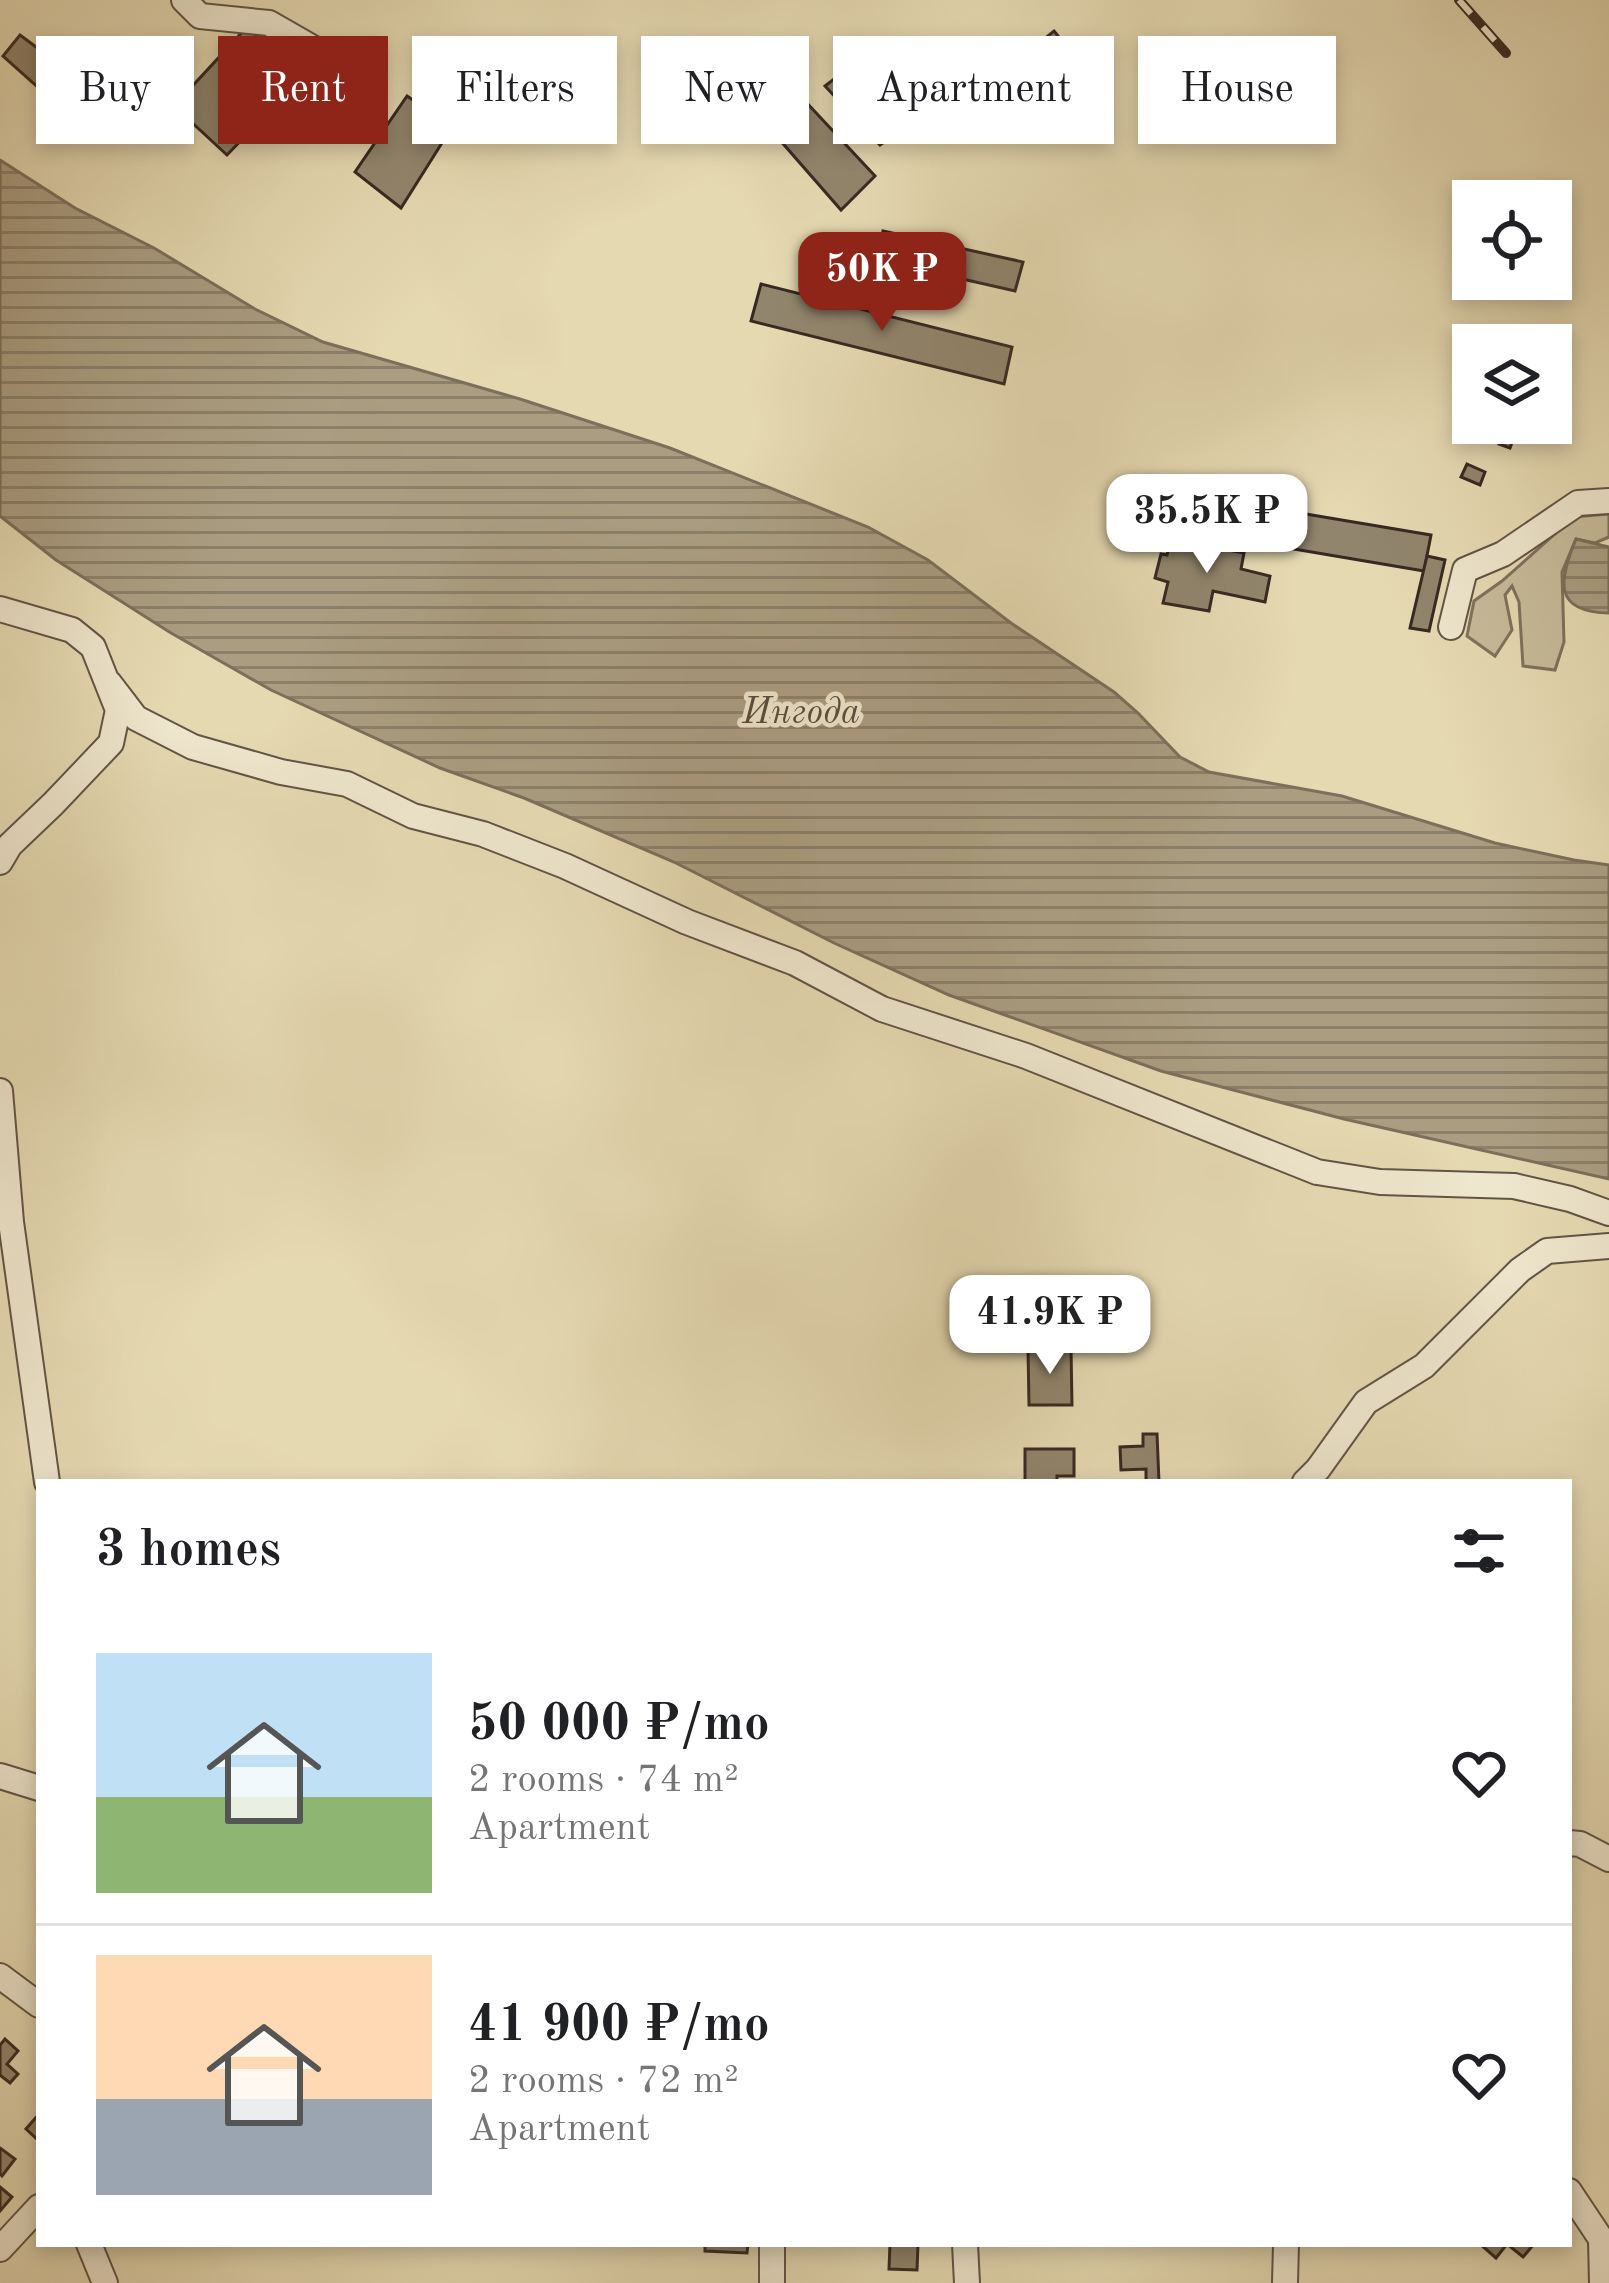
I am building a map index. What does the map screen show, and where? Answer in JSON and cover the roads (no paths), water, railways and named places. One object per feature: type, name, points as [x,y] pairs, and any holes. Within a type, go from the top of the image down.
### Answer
[{"type":"street","points":[[184,0],[200,16],[269,22],[293,36]]},
{"type":"street","points":[[1451,627],[1466,570],[1503,554],[1578,503],[1609,501]]},
{"type":"street","points":[[0,609],[72,630],[93,646],[118,710],[111,743],[10,844],[0,862]]},
{"type":"street","points":[[110,684],[136,718],[193,746],[281,772],[347,784],[412,816],[483,834],[795,963],[882,1010],[1026,1056],[1317,1172],[1380,1182],[1514,1186],[1609,1213]]},
{"type":"street","points":[[0,1091],[11,1222],[46,1479]]},
{"type":"street","points":[[1308,1479],[1366,1402],[1424,1366],[1520,1270],[1547,1251],[1609,1246]]},
{"type":"street","points":[[0,1777],[36,1787]]},
{"type":"street","points":[[1572,1843],[1609,1859]]},
{"type":"street","points":[[0,1976],[36,2004]]},
{"type":"street","points":[[1572,2196],[1601,2239],[1602,2283]]},
{"type":"street","points":[[0,2249],[36,2210]]},
{"type":"street","points":[[90,2247],[105,2283]]},
{"type":"street","points":[[772,2247],[772,2283]]},
{"type":"street","points":[[965,2247],[967,2283]]},
{"type":"street","points":[[1285,2283],[1286,2247]]},
{"type":"water","name":"Ингода","points":[[0,160],[75,208],[323,342],[670,448],[868,527],[928,560],[1114,692],[1180,757],[1209,772],[1342,796],[1495,843],[1609,865],[1609,1179],[1344,1119],[1161,1071],[949,995],[674,862],[440,768],[271,690],[171,633],[56,560],[0,516]]},
{"type":"water","points":[[1576,539],[1609,547],[1609,613],[1577,607],[1569,600],[1564,580]]},
{"type":"railway","points":[[1459,0],[1506,53]]}]
